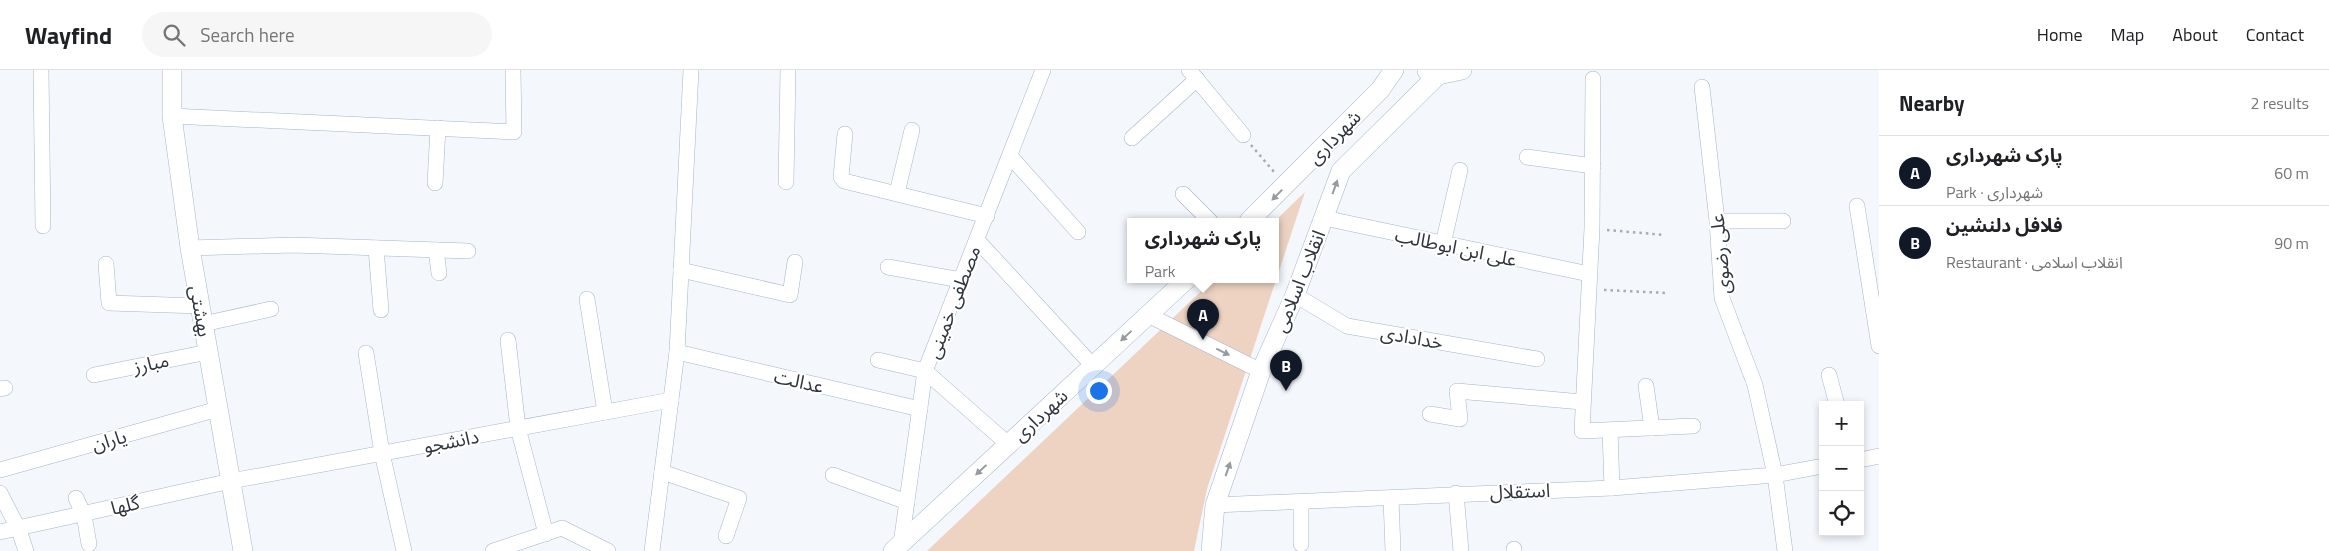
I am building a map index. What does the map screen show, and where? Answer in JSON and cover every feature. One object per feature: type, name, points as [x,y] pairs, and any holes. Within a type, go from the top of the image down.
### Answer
[{"type":"main road","name":"بهشتی","points":[[172,70],[172,116],[190,248],[243,551]]},
{"type":"main road","name":"شهرداری","points":[[1252,218],[1380,90],[1394,70]]},
{"type":"main road","points":[[1431,72],[1462,70]]},
{"type":"main road","name":"انقلاب اسلامی","points":[[1211,551],[1215,505],[1261,371],[1295,294],[1341,171],[1431,72]]},
{"type":"main road","name":"شهرداری","points":[[897,547],[1183,283]]},
{"type":"street","points":[[41,70],[43,226]]},
{"type":"street","points":[[172,116],[514,132],[513,70]]},
{"type":"street","points":[[652,551],[677,352],[690,70]]},
{"type":"street","points":[[786,182],[788,70]]},
{"type":"street","name":"مصطفی خمینی","points":[[897,547],[907,502],[925,371],[1043,70]]},
{"type":"street","points":[[1132,138],[1193,75],[1243,135]]},
{"type":"street","points":[[1593,79],[1592,228],[1582,431],[1693,426]]},
{"type":"street","name":"علی رضوی","points":[[1702,86],[1717,221],[1722,298],[1755,385],[1775,474],[1785,551]]},
{"type":"street","points":[[435,183],[438,128]]},
{"type":"street","points":[[897,193],[912,130]]},
{"type":"street","points":[[845,134],[842,179],[987,216]]},
{"type":"street","points":[[1010,156],[1078,232]]},
{"type":"street","points":[[1528,158],[1593,166]]},
{"type":"street","points":[[1443,244],[1460,170]]},
{"type":"street","points":[[1183,194],[1207,218]]},
{"type":"street","points":[[1856,206],[1879,346]]},
{"type":"street","name":"علی ابن ابوطالب","points":[[1324,218],[1443,244],[1589,282]]},
{"type":"street","points":[[1717,221],[1783,221]]},
{"type":"street","points":[[977,240],[1093,366]]},
{"type":"street","points":[[190,248],[293,245],[468,251]]},
{"type":"street","points":[[376,248],[381,310]]},
{"type":"street","points":[[436,250],[438,274]]},
{"type":"street","points":[[681,270],[790,295],[795,262]]},
{"type":"street","points":[[106,264],[109,304],[202,315],[271,309]]},
{"type":"street","points":[[888,267],[961,280]]},
{"type":"street","name":"خدادادی","points":[[1295,294],[1347,326],[1537,359]]},
{"type":"street","points":[[587,299],[605,412]]},
{"type":"street","points":[[1148,315],[1261,371]]},
{"type":"street","points":[[508,340],[518,428],[546,534]]},
{"type":"street","name":"مبارز","points":[[94,375],[208,352]]},
{"type":"street","name":"عدالت","points":[[677,352],[920,409]]},
{"type":"street","points":[[366,353],[382,453],[404,551]]},
{"type":"street","points":[[878,360],[925,371],[1008,444]]},
{"type":"street","points":[[1829,375],[1836,401]]},
{"type":"street","points":[[1646,386],[1652,428]]},
{"type":"street","points":[[1430,414],[1460,419],[1457,391],[1582,402]]},
{"type":"street","name":"دانشجو","points":[[231,481],[671,400]]},
{"type":"street","name":"یاران","points":[[0,470],[218,409]]},
{"type":"street","points":[[1610,430],[1612,488]]},
{"type":"street","points":[[1864,459],[1879,456]]},
{"type":"street","name":"استقلال","points":[[1215,505],[1300,503],[1456,493],[1612,488],[1775,474],[1819,467]]},
{"type":"street","points":[[662,472],[739,498],[726,536]]},
{"type":"street","points":[[833,475],[907,502]]},
{"type":"street","name":"گلها","points":[[0,532],[19,530],[231,481]]},
{"type":"street","points":[[1456,493],[1461,551]]},
{"type":"street","points":[[0,494],[19,530],[26,551]]},
{"type":"street","points":[[76,498],[84,515],[89,544]]},
{"type":"street","points":[[1391,498],[1392,551]]},
{"type":"street","points":[[1300,503],[1300,544]]},
{"type":"street","points":[[493,551],[562,528],[608,551]]},
{"type":"path","points":[[1243,135],[1286,185]]},
{"type":"path","points":[[1592,228],[1665,235]]},
{"type":"path","points":[[1589,282],[1667,293]]},
{"type":"shaded area","points":[[1305,192],[1279,271],[1279,218]]},
{"type":"shaded area","points":[[1210,283],[1275,283],[1207,489],[1194,551],[927,551]]},
{"type":"place","name":"پارک شهرداری","points":[[1203,340]]},
{"type":"place","name":"فلافل دلنشین","points":[[1286,391]]}]
